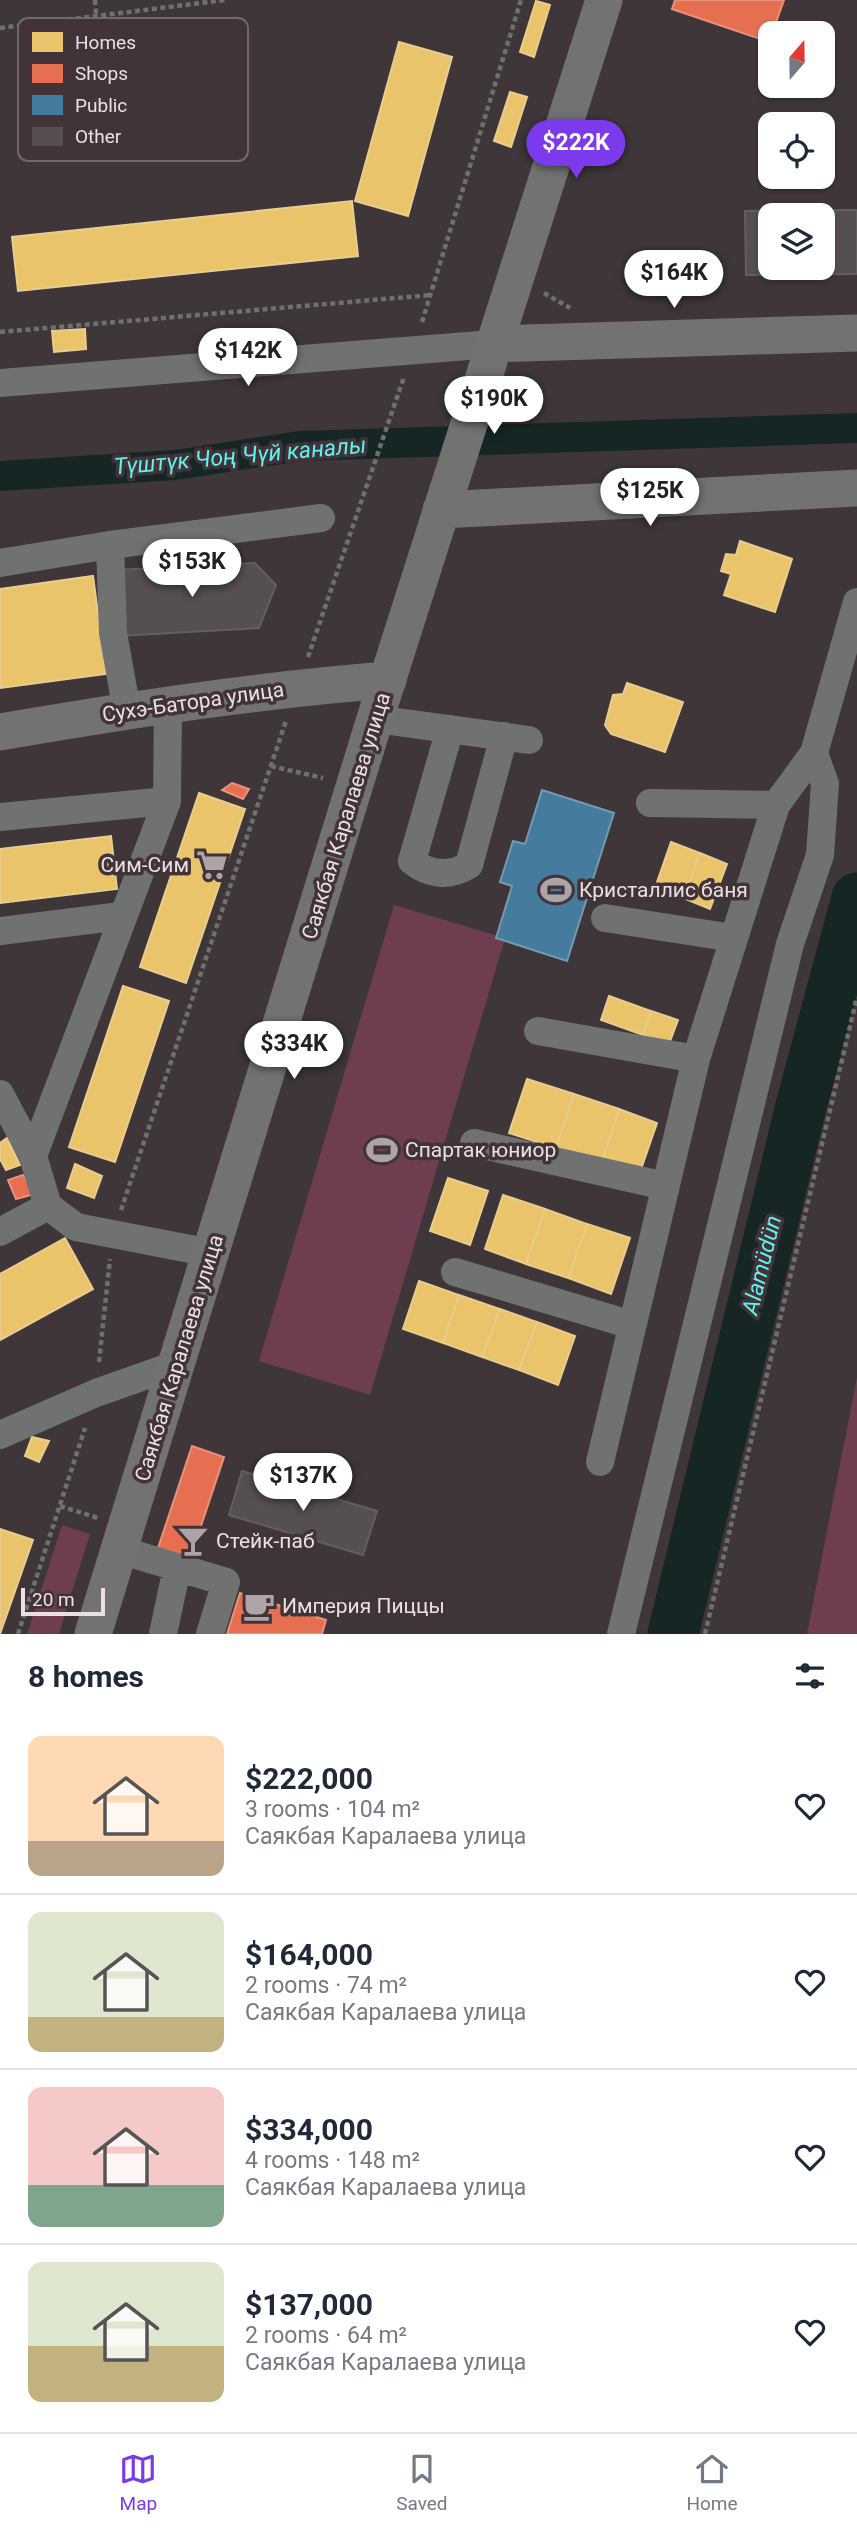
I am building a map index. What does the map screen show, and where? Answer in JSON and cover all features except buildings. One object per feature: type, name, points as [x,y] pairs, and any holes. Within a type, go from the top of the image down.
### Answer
[{"type":"main road","name":"Саякбая Каралаева улица","points":[[93,1634],[114,1535],[178,1364],[440,510],[604,0]]},
{"type":"main road","points":[[493,344],[857,333]]},
{"type":"main road","points":[[440,510],[857,488]]},
{"type":"main road","name":"Сухэ-Батора улица","points":[[0,732],[127,710],[298,687],[387,680]]},
{"type":"street","points":[[0,383],[493,344]]},
{"type":"street","points":[[0,563],[110,545],[321,518]]},
{"type":"street","points":[[110,545],[113,633],[127,710]]},
{"type":"street","points":[[600,1462],[696,1059],[776,805],[814,754],[857,602]]},
{"type":"street","points":[[33,1156],[121,916],[167,801],[168,706]]},
{"type":"street","points":[[375,719],[450,729],[517,738],[469,864],[447,874],[421,868],[412,861],[450,729]]},
{"type":"street","points":[[621,1634],[790,944],[820,855],[825,784],[814,754]]},
{"type":"street","points":[[0,817],[167,801]]},
{"type":"street","points":[[650,803],[776,805]]},
{"type":"street","points":[[0,930],[121,916]]},
{"type":"street","points":[[605,918],[733,938]]},
{"type":"street","points":[[538,1031],[696,1059]]},
{"type":"street","points":[[0,1094],[33,1156],[48,1206],[76,1227],[211,1253]]},
{"type":"street","points":[[474,1143],[665,1186]]},
{"type":"street","points":[[0,1232],[48,1206]]},
{"type":"street","points":[[455,1272],[632,1325]]},
{"type":"street","points":[[0,1434],[96,1393],[178,1364]]},
{"type":"street","points":[[114,1535],[177,1568],[226,1582],[210,1634]]},
{"type":"street","points":[[163,1634],[177,1568]]},
{"type":"path","points":[[94,0],[96,15]]},
{"type":"path","points":[[74,18],[225,0]]},
{"type":"path","points":[[0,332],[431,295],[521,0]]},
{"type":"path","points":[[0,28],[18,26]]},
{"type":"path","points":[[18,1634],[96,1393],[113,1234],[413,350]]},
{"type":"path","points":[[271,766],[323,778]]},
{"type":"path","points":[[705,1634],[857,997]]},
{"type":"path","points":[[60,1506],[114,1535]]},
{"type":"shaded area","name":"Спартак юниор","points":[[394,905],[505,938],[370,1395],[259,1361]]},
{"type":"shaded area","points":[[857,1377],[857,1634],[807,1634]]},
{"type":"shaded area","points":[[62,1525],[90,1534],[59,1634],[27,1634]]},
{"type":"waterway","name":"Түштүк Чоң Чүй каналы","points":[[0,476],[175,465],[300,446],[857,428]]},
{"type":"waterway","name":"Alamüdün","points":[[673,1634],[801,1106],[857,898]]},
{"type":"place","name":"Сим-Сим","points":[[212,865]]},
{"type":"place","name":"Кристаллис баня","points":[[556,890]]},
{"type":"place","name":"Спартак юниор","points":[[382,1150]]},
{"type":"place","name":"Стейк-паб","points":[[193,1541]]},
{"type":"place","name":"Империя Пиццы","points":[[259,1606]]}]
